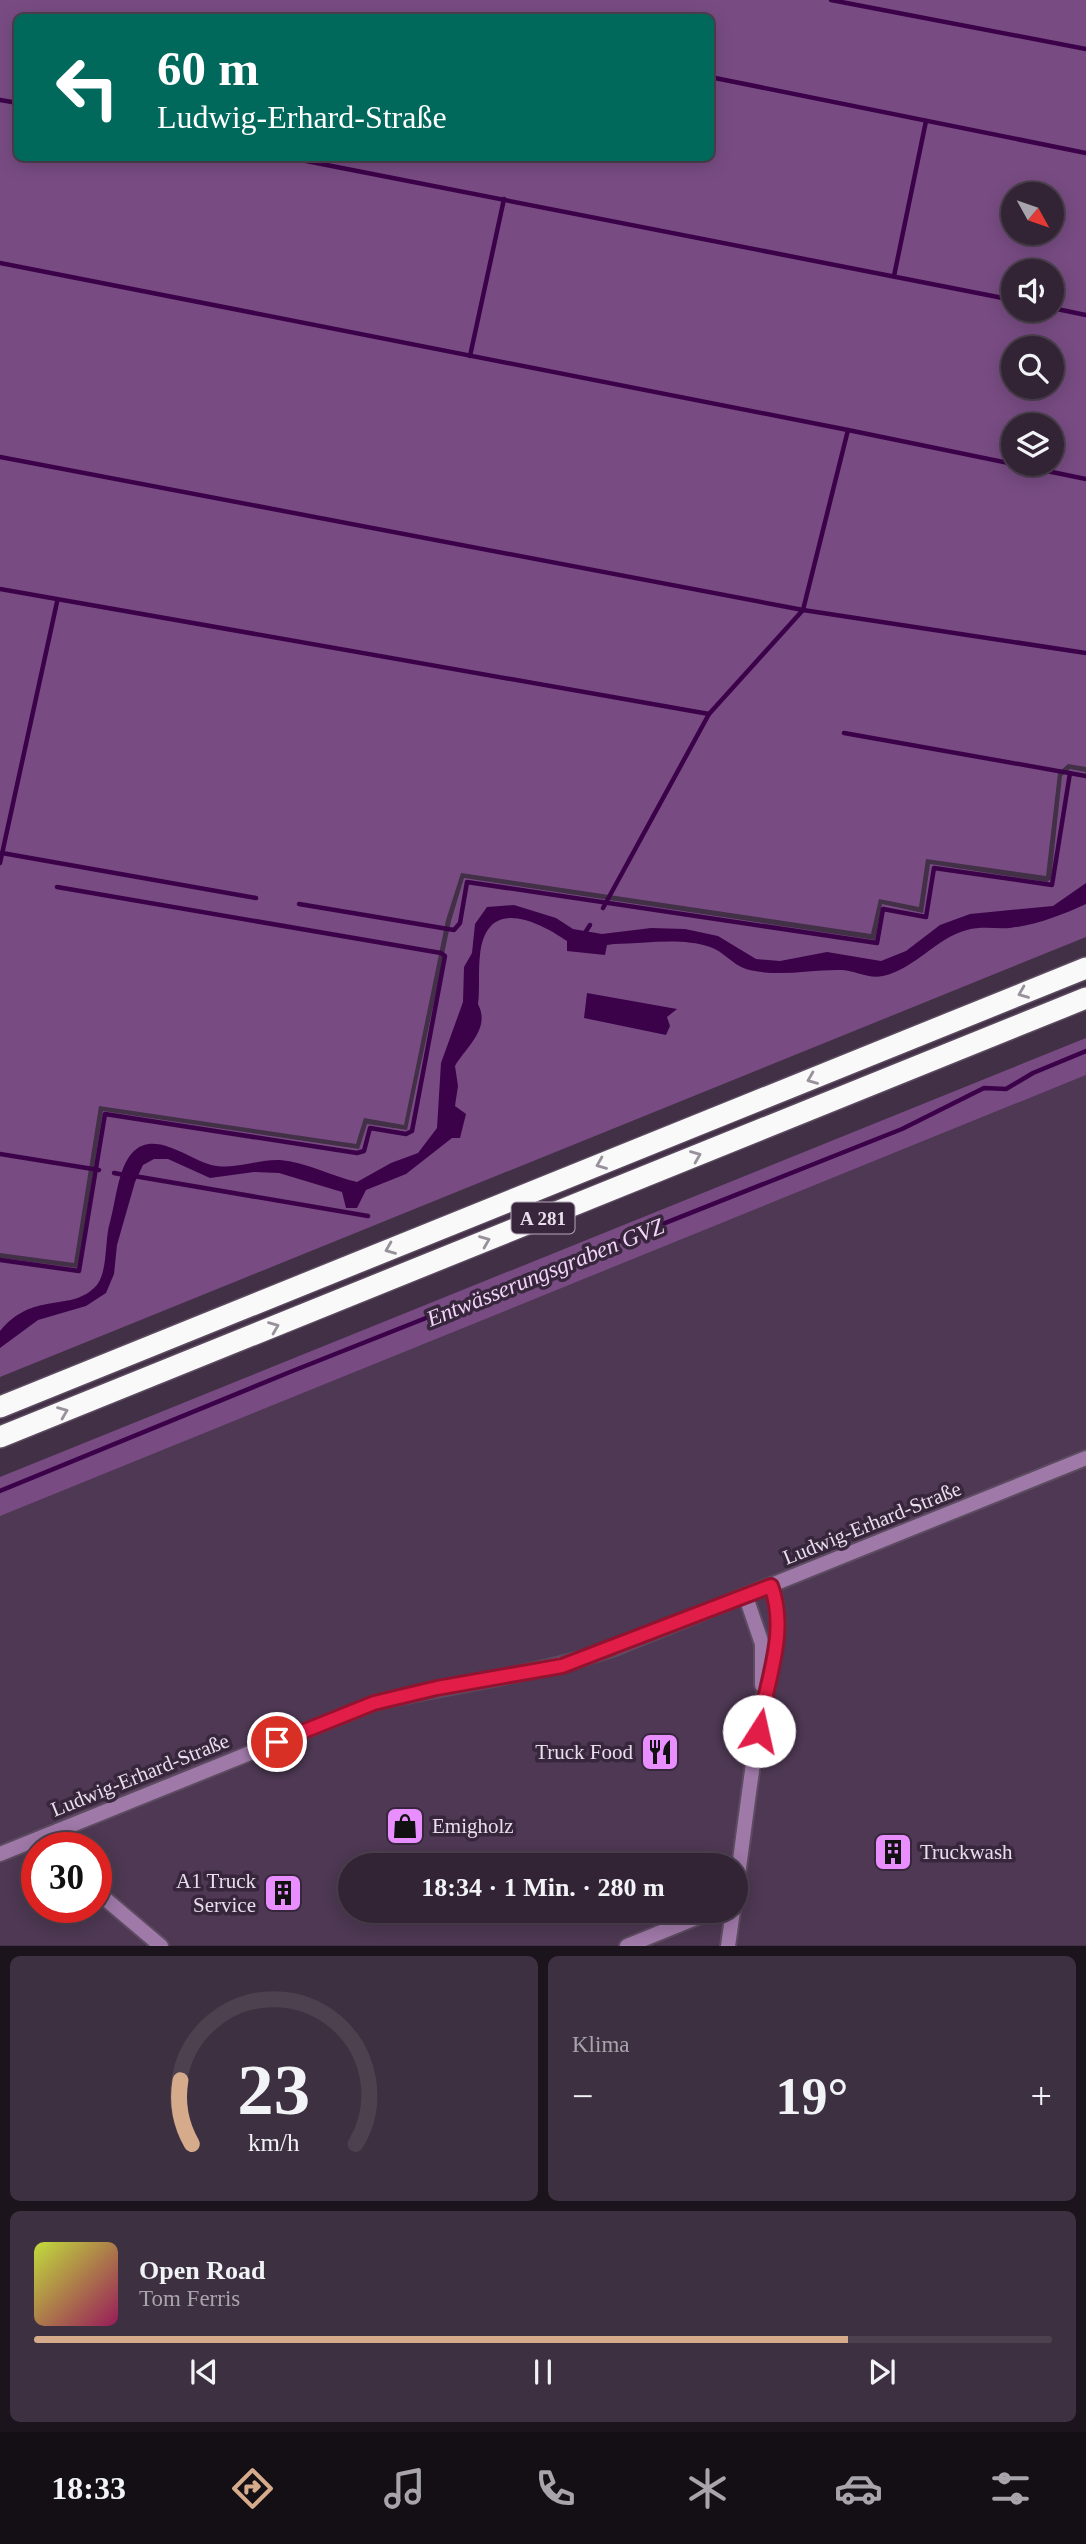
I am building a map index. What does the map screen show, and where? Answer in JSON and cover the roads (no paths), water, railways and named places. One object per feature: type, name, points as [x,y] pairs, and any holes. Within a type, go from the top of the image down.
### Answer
[{"type":"highway","name":"A 281","points":[[0,1407],[1086,968]]},
{"type":"highway","name":"A 281","points":[[0,1437],[1086,998]]},
{"type":"street","name":"Ludwig-Erhard-Straße","points":[[0,1854],[374,1703],[437,1688],[562,1666],[746,1597],[1086,1458]]},
{"type":"street","points":[[741,1853],[763,1704],[779,1624],[779,1605],[771,1586]]},
{"type":"street","points":[[746,1597],[762,1644],[763,1704]]},
{"type":"street","points":[[112,1904],[161,1945]]},
{"type":"street","points":[[627,1945],[683,1923]]},
{"type":"street","points":[[728,1945],[731,1923]]},
{"type":"waterway","points":[[831,0],[1086,49]]},
{"type":"waterway","points":[[714,78],[1086,153]]},
{"type":"waterway","points":[[0,100],[14,102]]},
{"type":"waterway","points":[[894,276],[926,121]]},
{"type":"waterway","points":[[306,161],[1001,298]]},
{"type":"waterway","points":[[470,356],[504,199]]},
{"type":"waterway","points":[[0,263],[848,430],[803,610],[709,714],[603,908]]},
{"type":"waterway","points":[[1064,310],[1086,315]]},
{"type":"waterway","points":[[848,430],[1086,479]]},
{"type":"waterway","points":[[0,457],[803,610],[1086,653]]},
{"type":"waterway","points":[[0,589],[709,714]]},
{"type":"waterway","points":[[0,863],[57,602]]},
{"type":"waterway","points":[[844,733],[1086,776]]},
{"type":"waterway","points":[[299,904],[454,930],[460,923],[467,882],[877,943],[883,909],[926,917],[934,868],[1052,885],[1070,773]]},
{"type":"waterway","points":[[2,853],[256,898]]},
{"type":"waterway","points":[[0,1260],[79,1271],[105,1114],[357,1153],[364,1151],[370,1128],[406,1134],[412,1131],[445,956],[441,953],[57,887]]},
{"type":"waterway","points":[[583,936],[590,925]]},
{"type":"waterway","name":"Entwässerungsgraben GVZ","points":[[0,1491],[290,1372],[902,1129],[984,1088],[1006,1089],[1033,1073],[1086,1051]]},
{"type":"waterway","points":[[0,1154],[99,1170]]},
{"type":"waterway","points":[[114,1173],[125,1175]]},
{"type":"waterway","points":[[134,1176],[368,1216]]},
{"type":"place","name":"Truck Food","points":[[660,1752]]},
{"type":"place","name":"Emigholz","points":[[405,1826]]},
{"type":"place","name":"Truckwash","points":[[893,1852]]},
{"type":"place","name":"A1 Truck Service","points":[[283,1893]]}]
